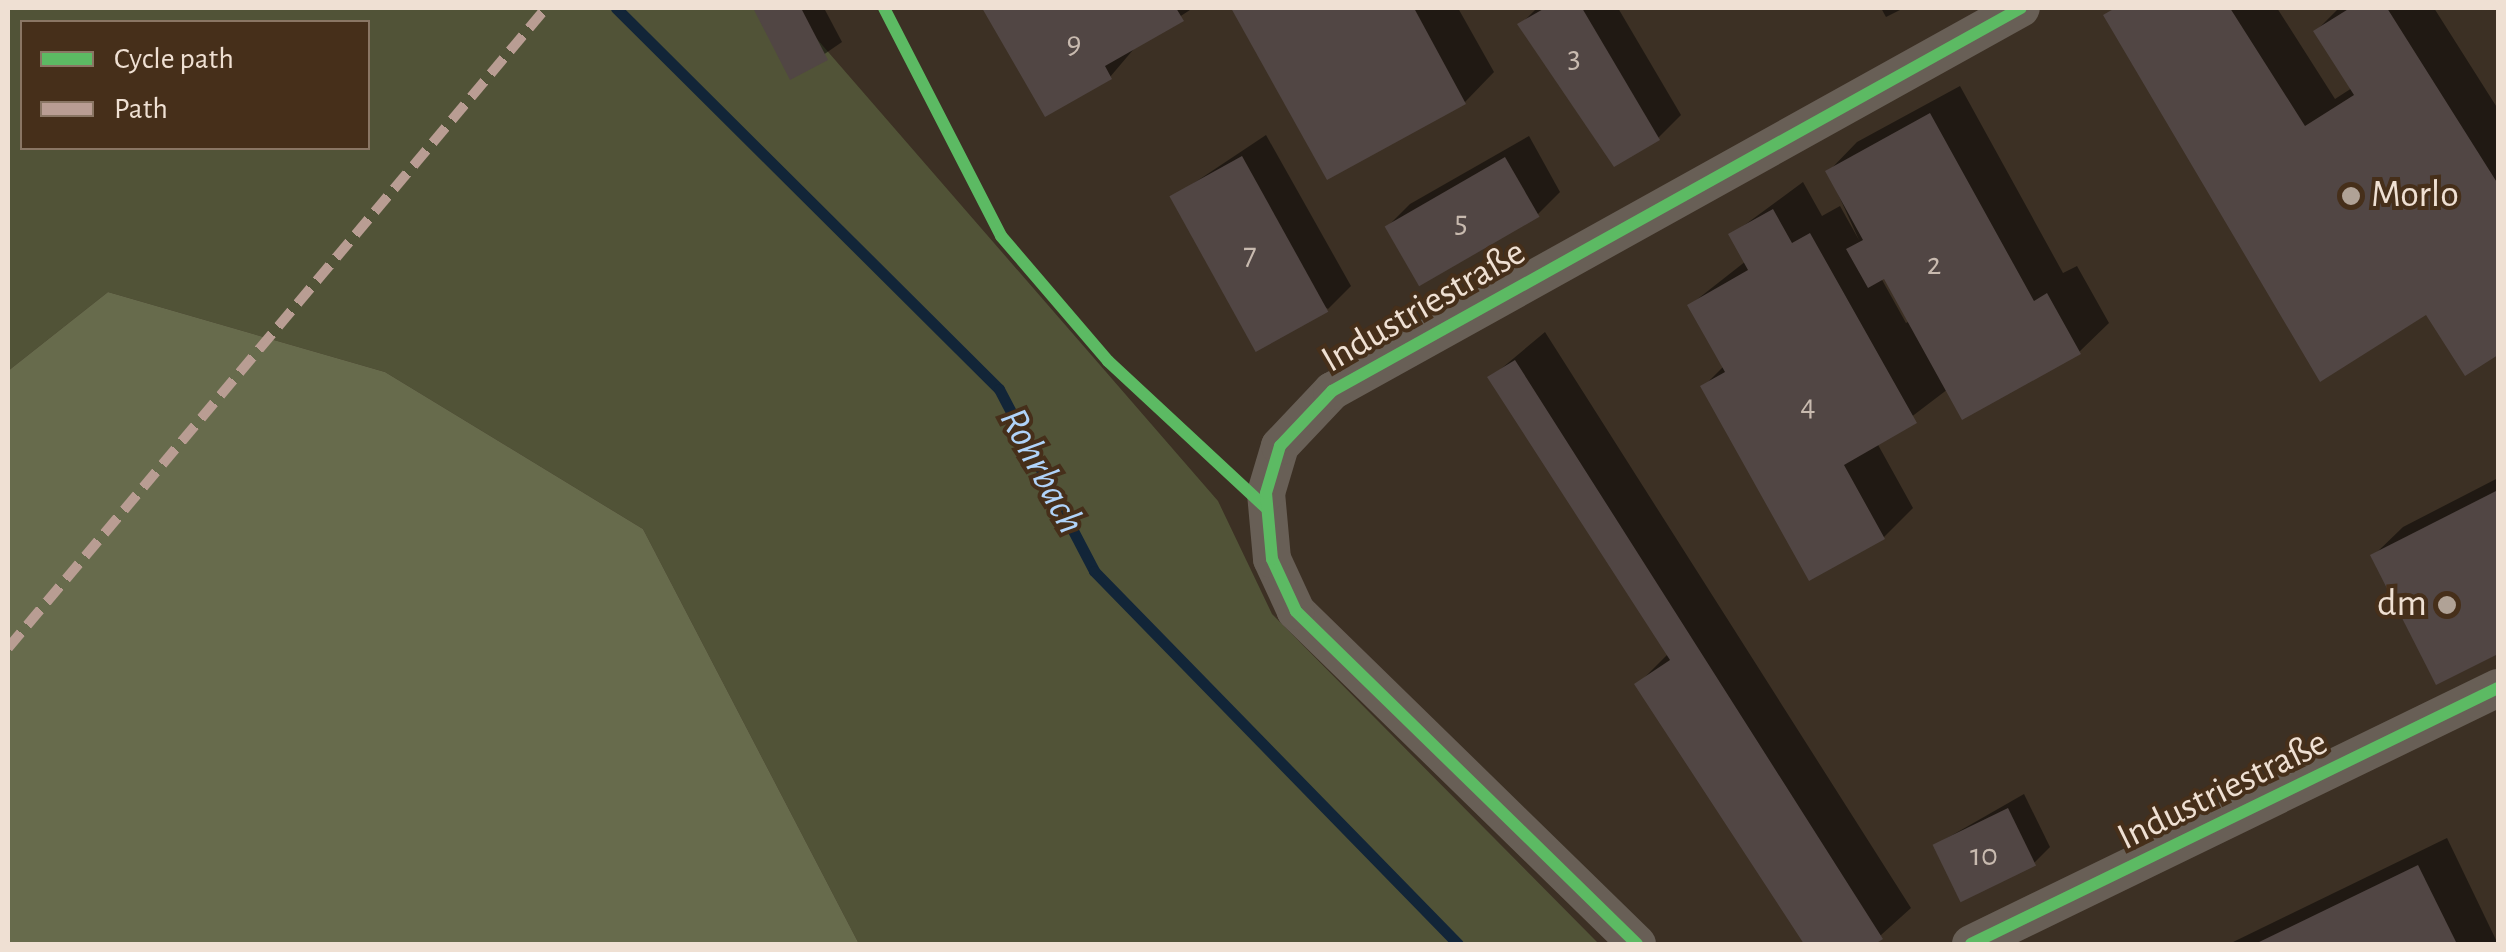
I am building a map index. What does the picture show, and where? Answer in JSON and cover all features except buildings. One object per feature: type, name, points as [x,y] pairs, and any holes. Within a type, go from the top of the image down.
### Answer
[{"type":"street","name":"Industriestraße","points":[[1637,944],[1296,611],[1272,560],[1266,493],[1280,446],[1332,391],[2021,8]]},
{"type":"street","name":"Industriestraße","points":[[1971,944],[2498,688]]},
{"type":"green space","points":[[8,8],[790,8],[1218,501],[1272,614],[1599,944],[859,944],[643,529],[385,372],[108,292],[8,371]]},
{"type":"green space","points":[[108,292],[385,372],[643,529],[859,944],[8,944],[8,371]]},
{"type":"waterway","name":"Rohrbach","points":[[616,8],[999,389],[1094,571],[1458,944]]},
{"type":"marked path","points":[[8,648],[546,8]]},
{"type":"cycle path","points":[[884,8],[1001,236],[1108,361],[1267,509]]},
{"type":"cycle path","points":[[1637,944],[1296,611],[1272,559],[1266,493],[1280,446],[1332,391],[2021,8]]},
{"type":"cycle path","points":[[1971,944],[2498,688]]},
{"type":"place","name":"Morlo","points":[[2351,196]]},
{"type":"place","name":"dm","points":[[2447,605]]}]
